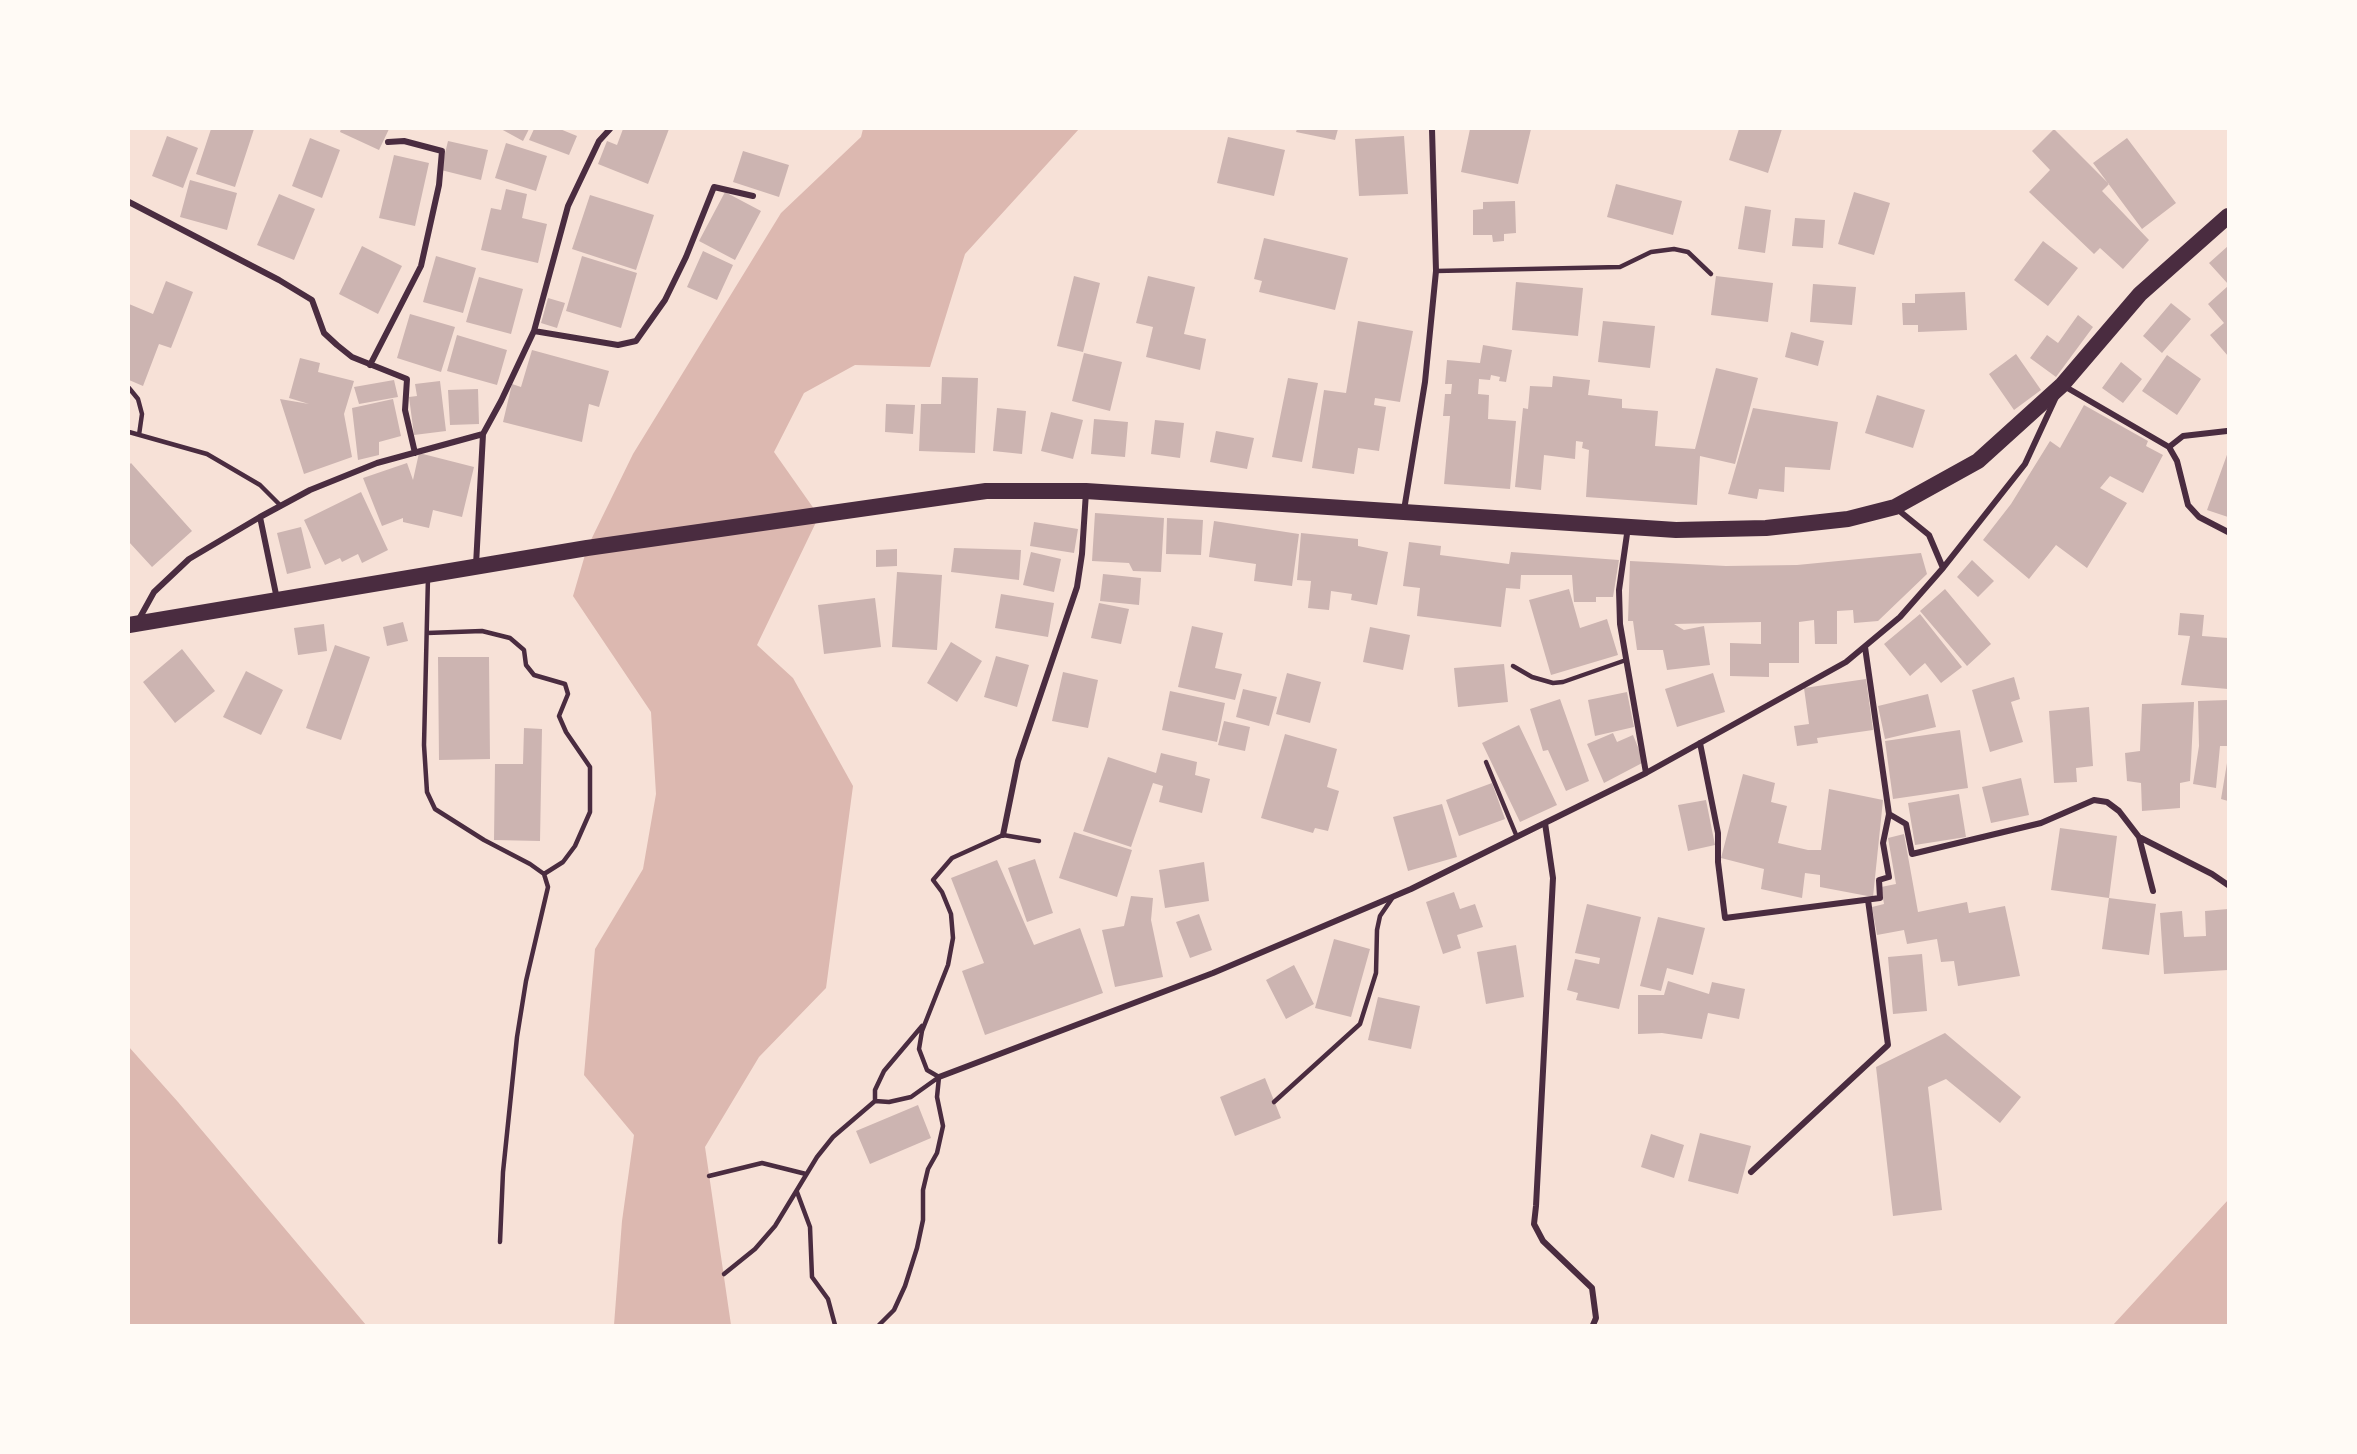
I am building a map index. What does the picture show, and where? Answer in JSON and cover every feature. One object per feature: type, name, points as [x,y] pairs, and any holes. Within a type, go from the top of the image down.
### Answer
[{"type":"highway","points":[[133,625],[587,548],[986,491],[1086,491],[1404,510],[1676,530],[1767,528],[1848,519],[1895,507],[1978,461],[2062,385],[2140,294],[2228,216]]},
{"type":"street","points":[[476,567],[483,434],[534,331],[568,206],[599,141],[610,129]]},
{"type":"street","points":[[1404,510],[1425,382],[1436,271],[1432,129]]},
{"type":"street","points":[[370,365],[421,266],[439,185],[442,151],[404,141],[388,142]]},
{"type":"street","points":[[534,331],[618,345],[636,341],[665,300],[686,257],[714,187],[753,196]]},
{"type":"street","points":[[129,203],[279,279],[312,300],[324,333],[352,357],[407,379],[405,410],[415,453]]},
{"type":"street","points":[[939,1077],[1213,973],[1393,897],[1700,744],[1846,662],[1900,617],[1943,568],[2025,464],[2062,385],[2169,447],[2177,462],[2188,505],[2199,517],[2228,532]]},
{"type":"street","points":[[2169,447],[2183,436],[2227,431]]},
{"type":"street","points":[[133,625],[154,592],[189,559],[260,517],[310,490],[377,463],[483,434]]},
{"type":"street","points":[[1004,835],[1018,762],[1077,587],[1082,554],[1086,491]]},
{"type":"street","points":[[1895,507],[1929,535],[1943,568]]},
{"type":"street","points":[[260,517],[278,599]]},
{"type":"street","points":[[1628,526],[1619,590],[1620,624],[1646,772]]},
{"type":"street","points":[[1700,744],[1718,833],[1718,862],[1725,918],[1880,898],[1879,880],[1889,877],[1883,843],[1889,814],[1865,647]]},
{"type":"street","points":[[1889,814],[1906,824],[1912,854],[2041,823],[2094,800],[2106,802],[2119,811],[2139,837],[2153,891]]},
{"type":"street","points":[[1545,823],[1553,878],[1534,1224],[1543,1241],[1592,1288],[1596,1318],[1593,1325]]},
{"type":"street","points":[[2139,837],[2212,874],[2228,885]]},
{"type":"street","points":[[1751,1172],[1888,1045],[1868,900]]},
{"type":"lane","points":[[1436,271],[1620,267],[1650,252],[1674,249],[1688,252],[1711,274]]},
{"type":"lane","points":[[129,388],[138,399],[142,414],[139,435]]},
{"type":"lane","points":[[129,432],[207,454],[261,485],[281,506]]},
{"type":"lane","points":[[428,575],[424,745],[427,792],[435,809],[544,874],[548,887],[526,981],[517,1036],[503,1172],[500,1242]]},
{"type":"lane","points":[[427,633],[482,631],[510,638],[524,650],[526,665],[534,675],[565,684],[568,694],[559,716],[566,732],[590,767],[590,812],[575,846],[563,862],[544,874]]},
{"type":"lane","points":[[1513,666],[1552,683],[1563,682],[1626,660]]},
{"type":"lane","points":[[1486,762],[1517,837]]},
{"type":"lane","points":[[939,1077],[927,1070],[919,1049],[925,1023],[948,965],[953,938],[951,914],[942,892],[933,880],[952,858],[1004,835],[1039,841]]},
{"type":"lane","points":[[1274,1102],[1359,1024],[1376,973],[1377,930],[1380,916],[1393,897]]},
{"type":"lane","points":[[724,1274],[755,1249],[775,1226],[806,1174],[832,1137],[874,1101],[875,1090],[884,1071],[925,1023]]},
{"type":"lane","points":[[874,1101],[889,1102],[911,1096],[939,1077]]},
{"type":"lane","points":[[879,1325],[894,1310],[905,1286],[917,1248],[923,1220],[923,1190],[928,1168],[937,1153],[943,1126],[937,1097],[939,1077]]},
{"type":"lane","points":[[709,1176],[762,1163],[806,1174]]},
{"type":"lane","points":[[796,1192],[810,1227],[812,1277],[828,1299],[835,1325]]},
{"type":"shaded area","points":[[863,129],[1079,129],[965,254],[930,367],[855,365],[804,393],[774,452],[819,516],[757,645],[793,678],[853,786],[826,988],[759,1057],[705,1147],[731,1325],[614,1325],[622,1221],[634,1135],[584,1075],[595,949],[643,869],[656,794],[651,712],[573,596],[587,548],[633,454],[781,213],[861,137]]},
{"type":"shaded area","points":[[129,1047],[178,1102],[366,1325],[129,1325]]},
{"type":"shaded area","points":[[2228,1200],[2228,1325],[2113,1325]]},
{"type":"building","points":[[211,129],[254,129],[235,187],[196,174]]},
{"type":"building","points":[[341,129],[389,129],[379,150],[340,132]]},
{"type":"building","points":[[501,129],[529,129],[523,141]]},
{"type":"building","points":[[534,129],[560,129],[577,136],[569,155],[529,140]]},
{"type":"building","points":[[623,129],[669,129],[648,184],[598,164],[607,141],[617,145]]},
{"type":"building","points":[[1297,129],[1338,129],[1335,140],[1296,132]]},
{"type":"building","points":[[1470,129],[1531,129],[1518,184],[1461,172]]},
{"type":"building","points":[[1739,129],[1782,129],[1768,173],[1729,160]]},
{"type":"building","points":[[2054,129],[2109,184],[2102,191],[2149,240],[2123,269],[2100,248],[2094,254],[2029,192],[2050,170],[2032,151]]},
{"type":"building","points":[[167,136],[198,148],[183,188],[152,176]]},
{"type":"building","points":[[1404,136],[1408,194],[1359,196],[1355,139]]},
{"type":"building","points":[[1228,137],[1285,150],[1274,196],[1217,183]]},
{"type":"building","points":[[310,138],[340,150],[322,198],[292,186]]},
{"type":"building","points":[[2127,138],[2176,203],[2142,229],[2093,163]]},
{"type":"building","points":[[448,141],[488,150],[481,180],[441,170]]},
{"type":"building","points":[[506,143],[547,156],[536,191],[495,178]]},
{"type":"building","points":[[743,151],[789,165],[779,197],[733,182]]},
{"type":"building","points":[[394,155],[429,163],[415,226],[379,218]]},
{"type":"building","points":[[190,180],[237,193],[227,230],[180,217]]},
{"type":"building","points":[[1616,184],[1682,201],[1673,235],[1607,217]]},
{"type":"building","points":[[506,189],[527,194],[522,218],[547,224],[538,263],[481,250],[491,208],[501,210]]},
{"type":"building","points":[[725,192],[761,211],[735,260],[699,241]]},
{"type":"building","points":[[1854,192],[1890,203],[1874,255],[1838,244]]},
{"type":"building","points":[[279,194],[315,209],[294,260],[257,245]]},
{"type":"building","points":[[590,195],[654,215],[636,270],[572,249]]},
{"type":"building","points":[[1515,201],[1516,233],[1504,234],[1504,241],[1493,242],[1492,235],[1473,235],[1473,210],[1483,209],[1483,202]]},
{"type":"building","points":[[1745,206],[1771,210],[1765,253],[1738,249]]},
{"type":"building","points":[[1795,218],[1825,220],[1823,248],[1792,246]]},
{"type":"building","points":[[1264,238],[1348,258],[1335,310],[1259,292],[1262,281],[1254,279]]},
{"type":"building","points":[[2043,241],[2078,268],[2048,306],[2014,280]]},
{"type":"building","points":[[362,246],[402,266],[378,314],[339,294]]},
{"type":"building","points":[[2228,246],[2228,284],[2209,263]]},
{"type":"building","points":[[703,251],[733,265],[717,300],[687,287]]},
{"type":"building","points":[[436,256],[476,268],[463,313],[423,302]]},
{"type":"building","points":[[582,256],[637,273],[621,328],[566,311]]},
{"type":"building","points":[[1074,276],[1100,283],[1083,352],[1057,346]]},
{"type":"building","points":[[1148,276],[1195,287],[1184,334],[1206,339],[1200,370],[1146,357],[1153,327],[1136,323]]},
{"type":"building","points":[[1716,276],[1773,283],[1768,322],[1711,315]]},
{"type":"building","points":[[479,277],[523,289],[511,334],[466,322]]},
{"type":"building","points":[[166,281],[193,292],[171,348],[159,344],[143,386],[129,380],[129,304],[153,314]]},
{"type":"building","points":[[1516,282],[1583,288],[1578,336],[1512,330]]},
{"type":"building","points":[[1813,284],[1856,287],[1852,325],[1810,322]]},
{"type":"building","points":[[2228,286],[2228,356],[2210,335],[2224,323],[2208,304]]},
{"type":"building","points":[[1965,292],[1967,330],[1918,332],[1918,325],[1903,325],[1902,303],[1915,303],[1915,294]]},
{"type":"building","points":[[548,298],[565,303],[557,328],[541,323]]},
{"type":"building","points":[[2171,303],[2191,319],[2162,353],[2143,336]]},
{"type":"building","points":[[410,314],[455,327],[441,372],[397,358]]},
{"type":"building","points":[[2078,315],[2093,327],[2056,377],[2030,358],[2047,335],[2058,343]]},
{"type":"building","points":[[1358,321],[1413,331],[1400,402],[1375,398],[1374,405],[1386,407],[1379,451],[1358,448],[1354,474],[1312,468],[1324,390],[1346,393]]},
{"type":"building","points":[[1603,321],[1655,326],[1650,368],[1598,362]]},
{"type":"building","points":[[1791,332],[1824,341],[1818,366],[1785,357]]},
{"type":"building","points":[[457,335],[507,350],[497,385],[447,371]]},
{"type":"building","points":[[1483,345],[1512,350],[1506,382],[1499,381],[1500,377],[1491,375],[1490,380],[1479,379],[1478,394],[1489,395],[1488,419],[1516,421],[1510,489],[1444,484],[1450,416],[1443,416],[1445,394],[1451,394],[1452,384],[1445,384],[1447,360],[1480,363]]},
{"type":"building","points":[[532,350],[609,371],[599,407],[589,404],[582,442],[503,422],[512,384],[521,387]]},
{"type":"building","points":[[1084,353],[1122,362],[1110,411],[1072,401]]},
{"type":"building","points":[[2016,354],[2041,390],[2014,410],[1989,374]]},
{"type":"building","points":[[2167,355],[2201,379],[2177,415],[2142,391]]},
{"type":"building","points":[[300,358],[320,363],[318,372],[354,381],[344,414],[352,457],[304,474],[280,399],[309,404],[289,398]]},
{"type":"building","points":[[2121,362],[2142,379],[2123,403],[2102,388]]},
{"type":"building","points":[[1716,368],[1758,378],[1735,464],[1700,456],[1697,505],[1586,497],[1589,450],[1582,448],[1583,442],[1576,441],[1575,459],[1544,455],[1541,490],[1515,487],[1523,408],[1528,409],[1530,386],[1552,387],[1553,376],[1590,380],[1588,395],[1622,399],[1622,408],[1658,411],[1655,446],[1695,449]]},
{"type":"building","points":[[942,377],[978,378],[975,453],[919,451],[921,404],[941,404]]},
{"type":"building","points":[[1288,378],[1318,383],[1302,462],[1272,457]]},
{"type":"building","points":[[394,380],[398,397],[359,404],[354,387]]},
{"type":"building","points":[[440,381],[446,431],[414,435],[409,397],[417,396],[415,384]]},
{"type":"building","points":[[478,389],[479,424],[450,425],[448,390]]},
{"type":"building","points":[[1877,395],[1925,410],[1913,448],[1865,433]]},
{"type":"building","points":[[393,399],[401,436],[379,442],[379,455],[358,460],[352,408]]},
{"type":"building","points":[[886,404],[915,405],[913,434],[885,432]]},
{"type":"building","points":[[2084,405],[2148,441],[2146,446],[2163,455],[2143,493],[2110,476],[2100,488],[2127,503],[2087,568],[2056,545],[2029,579],[1983,540],[2011,504],[2050,441],[2060,448]]},
{"type":"building","points":[[997,408],[1026,411],[1022,454],[993,451]]},
{"type":"building","points":[[1753,408],[1838,422],[1830,470],[1785,467],[1784,492],[1759,489],[1757,499],[1728,494]]},
{"type":"building","points":[[1051,412],[1083,420],[1073,459],[1041,451]]},
{"type":"building","points":[[1094,419],[1128,422],[1125,457],[1091,454]]},
{"type":"building","points":[[1155,420],[1184,423],[1180,458],[1151,454]]},
{"type":"building","points":[[1216,431],[1254,438],[1247,469],[1210,462]]},
{"type":"building","points":[[2228,452],[2228,517],[2207,510]]},
{"type":"building","points":[[419,453],[474,467],[462,517],[433,510],[429,528],[403,522],[403,518],[382,526],[363,478],[407,463],[413,480]]},
{"type":"building","points":[[131,463],[192,531],[152,567],[129,542],[129,465]]},
{"type":"building","points":[[361,492],[388,550],[362,563],[358,554],[342,562],[340,558],[325,565],[304,520]]},
{"type":"building","points":[[1095,513],[1164,518],[1161,572],[1133,571],[1129,563],[1092,561]]},
{"type":"building","points":[[1167,518],[1203,520],[1201,555],[1166,554]]},
{"type":"building","points":[[1214,521],[1299,534],[1292,586],[1254,581],[1256,564],[1209,557]]},
{"type":"building","points":[[1034,522],[1078,529],[1074,553],[1030,546]]},
{"type":"building","points":[[301,527],[311,568],[287,574],[277,533]]},
{"type":"building","points":[[1301,533],[1358,539],[1358,546],[1388,552],[1377,605],[1351,600],[1352,594],[1331,591],[1329,610],[1308,608],[1311,581],[1297,580]]},
{"type":"building","points":[[1409,542],[1441,546],[1440,555],[1509,564],[1511,552],[1619,560],[1613,597],[1596,597],[1596,602],[1574,602],[1572,575],[1521,575],[1520,589],[1506,588],[1501,627],[1417,616],[1420,588],[1403,586]]},
{"type":"building","points":[[954,548],[1021,550],[1019,580],[951,572]]},
{"type":"building","points":[[897,549],[897,566],[876,567],[876,550]]},
{"type":"building","points":[[1031,552],[1061,559],[1054,592],[1023,585]]},
{"type":"building","points":[[1921,553],[1927,574],[1878,621],[1854,623],[1853,610],[1837,611],[1837,644],[1815,644],[1814,620],[1799,622],[1799,663],[1769,663],[1769,677],[1730,676],[1730,643],[1761,644],[1761,622],[1674,624],[1684,630],[1704,626],[1710,665],[1667,670],[1663,650],[1637,650],[1633,621],[1628,621],[1630,561],[1726,566],[1797,565]]},
{"type":"building","points":[[1972,560],[1994,581],[1978,597],[1957,577]]},
{"type":"building","points":[[897,572],[942,575],[937,650],[892,647]]},
{"type":"building","points":[[1103,574],[1141,578],[1139,605],[1100,601]]},
{"type":"building","points":[[1569,589],[1580,628],[1607,619],[1618,655],[1551,675],[1529,600]]},
{"type":"building","points":[[1945,589],[1991,644],[1967,666],[1920,611]]},
{"type":"building","points":[[1001,594],[1054,603],[1048,637],[995,628]]},
{"type":"building","points":[[875,598],[881,647],[824,654],[818,605]]},
{"type":"building","points":[[1099,603],[1129,609],[1121,644],[1091,638]]},
{"type":"building","points":[[2180,613],[2204,615],[2202,636],[2228,638],[2228,689],[2181,685],[2190,636],[2178,635]]},
{"type":"building","points":[[1920,614],[1962,667],[1941,683],[1925,663],[1910,676],[1884,644]]},
{"type":"building","points":[[403,622],[408,641],[387,646],[383,627]]},
{"type":"building","points":[[324,624],[327,651],[298,655],[294,628]]},
{"type":"building","points":[[1192,626],[1223,633],[1215,668],[1242,674],[1235,700],[1178,687]]},
{"type":"building","points":[[1370,627],[1410,635],[1403,670],[1363,662]]},
{"type":"building","points":[[951,642],[982,661],[957,702],[927,683]]},
{"type":"building","points":[[335,645],[370,657],[341,740],[306,728]]},
{"type":"building","points":[[182,649],[215,691],[175,723],[143,682]]},
{"type":"building","points":[[996,656],[1029,665],[1017,707],[984,697]]},
{"type":"building","points":[[438,657],[489,657],[490,759],[439,760]]},
{"type":"building","points":[[1504,664],[1508,702],[1458,707],[1454,668]]},
{"type":"building","points":[[246,671],[283,690],[261,735],[223,717]]},
{"type":"building","points":[[1063,672],[1098,680],[1088,728],[1052,721]]},
{"type":"building","points":[[1287,673],[1321,682],[1310,723],[1276,714]]},
{"type":"building","points":[[1713,673],[1725,712],[1677,727],[1665,689]]},
{"type":"building","points":[[2014,677],[2020,699],[2011,702],[2023,742],[1990,752],[1972,690]]},
{"type":"building","points":[[1866,679],[1873,730],[1817,738],[1818,743],[1797,746],[1794,726],[1809,724],[1804,688]]},
{"type":"building","points":[[1243,689],[1277,697],[1269,726],[1236,717]]},
{"type":"building","points":[[1170,691],[1225,703],[1217,742],[1162,730]]},
{"type":"building","points":[[1627,692],[1634,727],[1595,736],[1588,700]]},
{"type":"building","points":[[1928,694],[1936,727],[1885,739],[1878,706]]},
{"type":"building","points":[[1560,699],[1589,781],[1566,791],[1548,750],[1543,751],[1530,709]]},
{"type":"building","points":[[2228,700],[2228,746],[2220,746],[2216,788],[2193,784],[2199,746],[2198,701]]},
{"type":"building","points":[[2194,702],[2190,781],[2180,783],[2180,808],[2142,811],[2141,783],[2127,781],[2125,753],[2140,751],[2142,704]]},
{"type":"building","points":[[2089,707],[2093,766],[2076,768],[2077,782],[2054,783],[2049,711]]},
{"type":"building","points":[[1224,721],[1250,727],[1245,751],[1218,745]]},
{"type":"building","points":[[1519,725],[1557,805],[1520,822],[1482,743]]},
{"type":"building","points":[[524,728],[542,729],[540,841],[494,840],[495,764],[523,764]]},
{"type":"building","points":[[1960,730],[1968,788],[1893,799],[1885,741]]},
{"type":"building","points":[[1613,733],[1617,742],[1633,735],[1644,762],[1604,783],[1587,744]]},
{"type":"building","points":[[1285,734],[1337,749],[1327,787],[1339,791],[1328,831],[1315,828],[1313,833],[1261,818]]},
{"type":"building","points":[[1161,753],[1197,762],[1195,775],[1210,779],[1202,813],[1159,802],[1163,786],[1153,783],[1131,847],[1083,831],[1108,757],[1156,773]]},
{"type":"building","points":[[2228,763],[2228,801],[2221,799]]},
{"type":"building","points":[[1743,774],[1775,783],[1771,802],[1787,806],[1778,843],[1808,850],[1821,850],[1829,789],[1883,800],[1873,897],[1820,887],[1820,875],[1805,873],[1802,898],[1761,889],[1764,869],[1721,858]]},
{"type":"building","points":[[2021,778],[2029,815],[1991,823],[1982,787]]},
{"type":"building","points":[[1492,783],[1505,819],[1459,836],[1446,800]]},
{"type":"building","points":[[1959,794],[1966,837],[1915,845],[1908,803]]},
{"type":"building","points":[[1706,800],[1715,845],[1688,851],[1678,805]]},
{"type":"building","points":[[1442,804],[1457,857],[1408,871],[1393,817]]},
{"type":"building","points":[[2060,828],[2117,836],[2109,898],[2051,890]]},
{"type":"building","points":[[1074,832],[1132,850],[1117,897],[1059,878]]},
{"type":"building","points":[[1904,834],[1918,912],[1967,902],[1969,913],[2005,906],[2020,976],[1958,986],[1954,961],[1941,962],[1937,939],[1907,944],[1904,930],[1877,935],[1872,907],[1884,904],[1881,887],[1896,884],[1888,838]]},
{"type":"building","points":[[1035,859],[1053,913],[1027,922],[1008,868]]},
{"type":"building","points":[[997,860],[1034,945],[1080,928],[1103,993],[985,1035],[962,971],[984,963],[951,878]]},
{"type":"building","points":[[1204,862],[1209,901],[1165,908],[1159,870]]},
{"type":"building","points":[[1454,892],[1460,909],[1475,904],[1483,927],[1457,935],[1461,948],[1443,954],[1426,902]]},
{"type":"building","points":[[1131,896],[1153,898],[1151,920],[1163,977],[1115,987],[1102,930],[1124,926]]},
{"type":"building","points":[[2109,898],[2156,904],[2149,955],[2102,949]]},
{"type":"building","points":[[1587,904],[1641,917],[1619,1009],[1576,1000],[1578,993],[1567,990],[1575,959],[1599,964],[1600,958],[1575,953]]},
{"type":"building","points":[[2228,909],[2228,970],[2164,974],[2160,913],[2182,911],[2184,937],[2206,936],[2205,911]]},
{"type":"building","points":[[1199,914],[1212,950],[1190,958],[1176,922]]},
{"type":"building","points":[[1658,917],[1705,928],[1693,975],[1667,968],[1661,991],[1640,986]]},
{"type":"building","points":[[1334,939],[1370,949],[1351,1017],[1315,1008]]},
{"type":"building","points":[[1516,945],[1524,997],[1486,1004],[1477,952]]},
{"type":"building","points":[[1922,954],[1927,1011],[1893,1014],[1888,957]]},
{"type":"building","points":[[1294,965],[1314,1004],[1286,1019],[1266,980]]},
{"type":"building","points":[[1668,981],[1709,994],[1712,982],[1745,989],[1739,1019],[1708,1013],[1702,1039],[1662,1033],[1638,1034],[1638,995],[1664,995]]},
{"type":"building","points":[[1378,997],[1420,1006],[1411,1049],[1368,1040]]},
{"type":"building","points":[[1945,1033],[2021,1097],[2000,1123],[1946,1079],[1928,1087],[1942,1210],[1893,1216],[1876,1067]]},
{"type":"building","points":[[1265,1078],[1281,1118],[1235,1136],[1220,1097]]},
{"type":"building","points":[[918,1105],[931,1138],[870,1164],[856,1131]]},
{"type":"building","points":[[1700,1133],[1751,1146],[1738,1194],[1688,1181]]},
{"type":"building","points":[[1651,1134],[1684,1145],[1674,1178],[1641,1167]]}]
